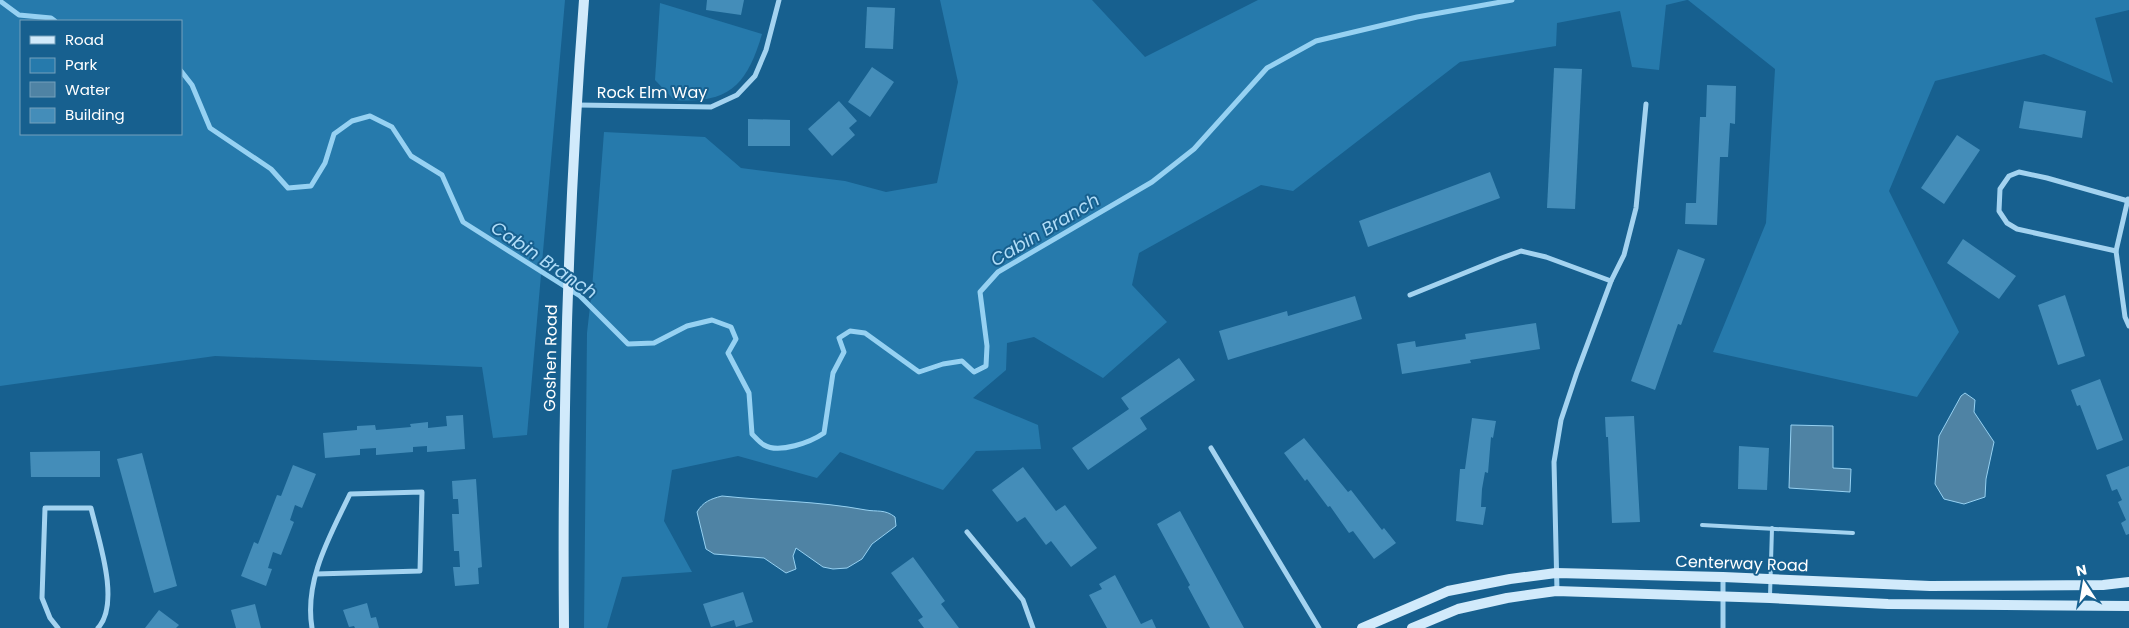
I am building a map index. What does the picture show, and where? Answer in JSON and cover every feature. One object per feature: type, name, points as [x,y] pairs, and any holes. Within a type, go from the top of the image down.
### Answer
[{"type":"street","name":"Goshen Road","points":[[564,628],[563,470],[566,304],[584,0]]},
{"type":"street","name":"Rock Elm Way","points":[[578,105],[711,107],[737,95],[755,76],[766,50],[779,0]]},
{"type":"street","points":[[1557,592],[1554,462],[1561,420],[1611,281],[1624,255],[1636,208],[1646,104]]},
{"type":"street","points":[[2116,251],[2017,229],[2007,223],[1999,211],[2000,189],[2009,176],[2019,172],[2128,199],[2116,251],[2125,317],[2129,326]]},
{"type":"street","points":[[1410,295],[1499,258],[1521,252],[1546,257],[1611,281]]},
{"type":"street","points":[[1211,448],[1318,628]]},
{"type":"street","points":[[312,628],[309,610],[316,574],[323,549],[350,494],[422,492],[420,571],[316,574]]},
{"type":"street","points":[[58,628],[50,618],[42,598],[45,508],[91,508],[107,574],[108,602],[103,622],[98,628]]},
{"type":"street","points":[[967,532],[1023,600],[1033,628]]},
{"type":"street","name":"Centerway Road","points":[[1362,628],[1448,591],[1510,579],[1556,573],[1723,577],[1930,586],[2103,585],[2129,582]]},
{"type":"street","points":[[1723,577],[1723,628]]},
{"type":"street","points":[[1412,628],[1458,609],[1507,598],[1557,592],[1770,598],[1888,604],[2129,606]]},
{"type":"lane","points":[[1702,525],[1853,533]]},
{"type":"lane","points":[[1770,598],[1769,579],[1772,528]]},
{"type":"green space","points":[[0,0],[565,0],[527,435],[493,438],[482,367],[215,356],[0,386]]},
{"type":"green space","points":[[940,0],[1092,0],[1145,57],[1258,0],[1687,0],[1666,5],[1659,70],[1632,67],[1620,11],[1557,23],[1556,46],[1460,62],[1293,191],[1261,185],[1139,253],[1132,285],[1167,322],[1103,378],[1034,337],[1007,343],[1006,370],[973,398],[1038,425],[1041,449],[976,451],[943,490],[840,452],[817,478],[738,456],[672,470],[664,521],[692,572],[622,577],[607,628],[584,628],[587,333],[604,132],[705,137],[741,168],[845,181],[886,192],[937,183],[958,82]]},
{"type":"green space","points":[[1688,0],[2129,0],[2129,10],[2095,18],[2113,83],[2044,54],[1935,81],[1889,191],[1959,332],[1917,397],[1713,352],[1766,223],[1775,69]]},
{"type":"green space","points":[[660,3],[762,34],[750,66],[733,88],[709,99],[674,100],[655,80]]},
{"type":"water","points":[[1965,393],[1975,400],[1974,412],[1994,442],[1986,479],[1985,497],[1964,504],[1944,499],[1935,484],[1939,436],[1961,396]]},
{"type":"water","points":[[1791,425],[1833,426],[1833,468],[1851,469],[1850,492],[1789,488]]},
{"type":"water","points":[[722,496],[812,503],[884,512],[895,517],[896,526],[872,544],[862,559],[847,568],[833,569],[823,567],[796,548],[793,556],[796,569],[786,573],[764,558],[714,554],[706,549],[697,512],[707,501]]},
{"type":"building","points":[[707,0],[744,0],[741,15],[706,10]]},
{"type":"building","points":[[867,7],[895,8],[893,49],[865,48]]},
{"type":"building","points":[[872,67],[894,82],[870,117],[848,102]]},
{"type":"building","points":[[1554,68],[1582,69],[1575,209],[1547,208]]},
{"type":"building","points":[[1707,85],[1736,86],[1735,124],[1730,123],[1728,157],[1720,157],[1717,225],[1685,224],[1686,203],[1696,203],[1700,117],[1706,117]]},
{"type":"building","points":[[839,101],[857,121],[849,128],[855,135],[832,156],[808,129]]},
{"type":"building","points":[[2024,101],[2086,111],[2082,138],[2019,128]]},
{"type":"building","points":[[748,119],[790,120],[790,146],[748,146]]},
{"type":"building","points":[[1957,135],[1980,150],[1944,204],[1921,188]]},
{"type":"building","points":[[1490,172],[1500,198],[1368,247],[1359,221]]},
{"type":"building","points":[[1963,239],[2016,276],[1999,299],[1947,263]]},
{"type":"building","points":[[1678,249],[1705,259],[1681,325],[1678,324],[1655,390],[1631,381]]},
{"type":"building","points":[[2065,295],[2085,356],[2058,365],[2038,305]]},
{"type":"building","points":[[1355,296],[1362,319],[1228,360],[1219,331],[1287,311],[1288,316]]},
{"type":"building","points":[[1536,323],[1540,349],[1470,360],[1471,363],[1402,374],[1397,344],[1415,341],[1416,347],[1466,339],[1465,334]]},
{"type":"building","points":[[1179,358],[1195,380],[1140,418],[1147,429],[1088,470],[1072,448],[1129,409],[1121,398]]},
{"type":"building","points":[[2100,379],[2123,440],[2097,450],[2080,405],[2077,406],[2071,390]]},
{"type":"building","points":[[463,415],[465,449],[427,452],[427,446],[413,447],[413,452],[376,455],[376,448],[360,449],[360,455],[325,458],[323,433],[357,430],[357,426],[375,425],[376,430],[411,427],[410,424],[428,422],[428,428],[447,426],[446,416]]},
{"type":"building","points":[[1634,416],[1640,522],[1612,523],[1608,437],[1606,437],[1605,417]]},
{"type":"building","points":[[1472,418],[1496,421],[1493,438],[1491,437],[1488,473],[1485,472],[1482,489],[1481,507],[1486,507],[1483,525],[1456,521],[1460,469],[1465,469]]},
{"type":"building","points":[[1304,438],[1348,492],[1351,490],[1382,530],[1384,528],[1396,543],[1374,559],[1353,531],[1349,533],[1330,506],[1328,507],[1307,479],[1305,481],[1284,453]]},
{"type":"building","points":[[1739,446],[1769,448],[1767,490],[1738,489]]},
{"type":"building","points":[[100,451],[100,477],[31,477],[30,452]]},
{"type":"building","points":[[142,453],[177,586],[154,593],[117,459]]},
{"type":"building","points":[[293,465],[316,474],[302,508],[295,505],[290,520],[294,522],[281,555],[273,552],[268,568],[272,569],[266,586],[241,576],[254,542],[258,544],[277,495],[281,496]]},
{"type":"building","points":[[2129,466],[2129,534],[2126,535],[2121,523],[2126,520],[2118,502],[2122,500],[2117,489],[2112,491],[2106,475]]},
{"type":"building","points":[[1023,467],[1056,511],[1065,505],[1097,548],[1071,567],[1051,541],[1046,545],[1025,517],[1017,522],[992,490]]},
{"type":"building","points":[[476,479],[482,567],[478,568],[479,584],[455,586],[453,567],[460,567],[459,551],[454,551],[452,514],[459,514],[458,499],[453,499],[452,481]]},
{"type":"building","points":[[1180,511],[1244,628],[1210,628],[1188,587],[1190,585],[1157,524]]},
{"type":"building","points":[[913,557],[945,601],[941,604],[959,628],[924,628],[918,620],[923,617],[891,573]]},
{"type":"building","points":[[1115,575],[1141,624],[1152,619],[1156,628],[1107,628],[1089,595],[1102,589],[1099,584]]},
{"type":"building","points":[[743,592],[753,622],[736,627],[734,620],[711,627],[703,604]]},
{"type":"building","points":[[367,603],[371,618],[376,617],[379,628],[349,627],[343,610]]},
{"type":"building","points":[[255,604],[261,628],[236,628],[231,610]]},
{"type":"building","points":[[159,610],[179,625],[176,628],[145,628]]},
{"type":"waterway","name":"Cabin Branch","points":[[182,72],[192,85],[210,128],[271,169],[288,188],[311,186],[325,163],[334,134],[352,121],[370,116],[392,127],[411,156],[442,175],[463,222],[580,296],[628,344],[654,343],[687,326],[712,320],[731,327],[736,339],[728,353],[749,393],[752,434],[764,445],[786,448],[811,440],[824,433],[833,373],[844,352],[839,338],[850,331],[865,333],[919,372],[943,364],[962,361],[974,372],[986,366],[987,346],[980,292],[998,272],[1152,182],[1194,149],[1267,68],[1316,41],[1417,17],[1512,0]]},
{"type":"waterway","name":"Cabin Branch","points":[[0,1],[19,15],[51,18],[54,20]]}]
